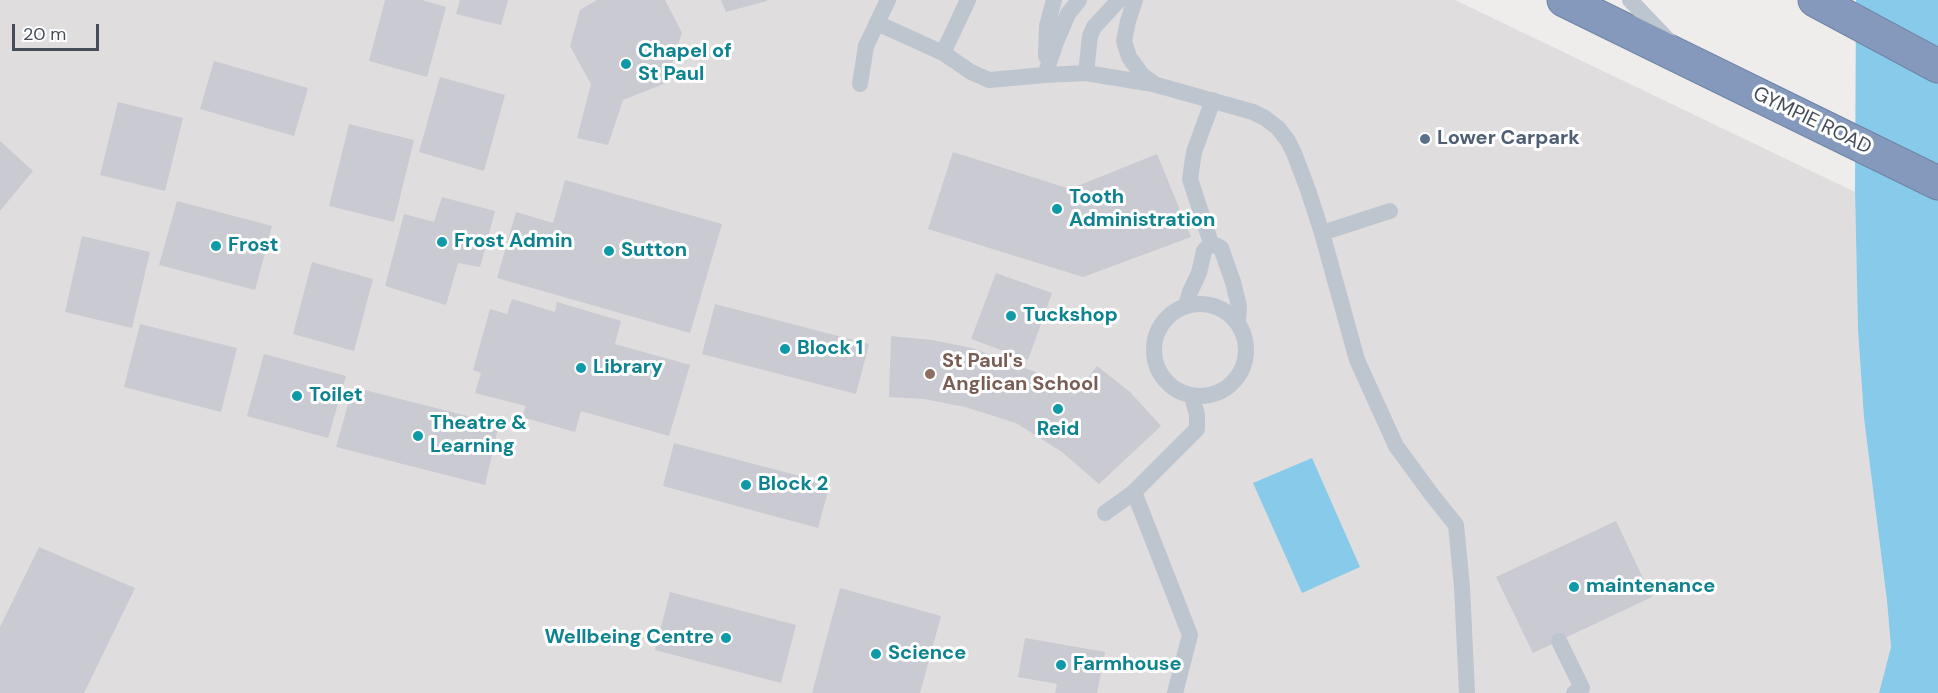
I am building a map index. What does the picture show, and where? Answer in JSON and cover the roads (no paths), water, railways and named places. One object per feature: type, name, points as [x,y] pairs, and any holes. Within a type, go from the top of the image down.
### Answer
[{"type":"highway","name":"GYMPIE ROAD","points":[[1564,0],[1938,183]]},
{"type":"highway","points":[[1815,0],[1938,66]]},
{"type":"lane","points":[[860,84],[866,46],[888,0]]},
{"type":"lane","points":[[944,53],[968,0]]},
{"type":"lane","points":[[1045,75],[1047,26],[1054,0]]},
{"type":"lane","points":[[1045,75],[1064,24],[1079,0]]},
{"type":"lane","points":[[1086,73],[1090,36],[1094,27],[1119,0]]},
{"type":"lane","points":[[1135,0],[1124,41],[1129,57],[1142,75],[1153,84]]},
{"type":"lane","name":"GYMPIE ROAD","points":[[1630,0],[1687,59]]},
{"type":"lane","points":[[877,23],[944,53],[971,72],[989,80],[1086,73],[1153,84],[1253,112],[1278,128],[1294,153],[1322,233],[1357,360],[1366,381],[1396,446],[1456,525],[1462,587],[1467,693]]},
{"type":"lane","points":[[1212,100],[1194,152],[1190,179],[1210,243],[1221,248],[1239,306],[1238,322]]},
{"type":"lane","points":[[1322,233],[1390,211]]},
{"type":"lane","points":[[1186,306],[1199,273],[1204,251],[1210,243]]},
{"type":"lane","points":[[1202,304],[1218,307],[1238,322],[1246,340],[1247,353],[1244,366],[1230,386],[1218,393],[1192,396],[1173,387],[1162,377],[1156,364],[1154,350],[1156,335],[1163,322],[1173,312],[1186,306],[1202,304]]},
{"type":"lane","points":[[1105,513],[1134,492],[1197,429],[1197,415],[1192,396]]},
{"type":"lane","points":[[1134,492],[1190,635],[1175,693]]},
{"type":"lane","points":[[1559,640],[1582,688],[1574,693]]},
{"type":"water","points":[[1856,0],[1938,0],[1938,693],[1879,693],[1891,647],[1864,418],[1858,330],[1855,192]]},
{"type":"water","points":[[1312,458],[1360,567],[1302,593],[1253,483]]},
{"type":"place","name":"Chapel of St Paul","points":[[626,64]]},
{"type":"place","name":"Lower Carpark","points":[[1425,139]]},
{"type":"place","name":"Tooth Administration","points":[[1057,209]]},
{"type":"place","name":"Frost Admin","points":[[442,242]]},
{"type":"place","name":"Frost","points":[[216,246]]},
{"type":"place","name":"Sutton","points":[[609,251]]},
{"type":"place","name":"Tuckshop","points":[[1011,316]]},
{"type":"place","name":"Block 1","points":[[785,349]]},
{"type":"place","name":"Library","points":[[581,368]]},
{"type":"place","name":"St Paul's Anglican School","points":[[930,374]]},
{"type":"place","name":"Toilet","points":[[297,396]]},
{"type":"place","name":"Reid","points":[[1058,409]]},
{"type":"place","name":"Theatre & Learning","points":[[418,436]]},
{"type":"place","name":"Block 2","points":[[746,485]]},
{"type":"place","name":"maintenance","points":[[1574,587]]},
{"type":"place","name":"Wellbeing Centre","points":[[726,638]]},
{"type":"place","name":"Science","points":[[876,654]]},
{"type":"place","name":"Farmhouse","points":[[1061,665]]}]
